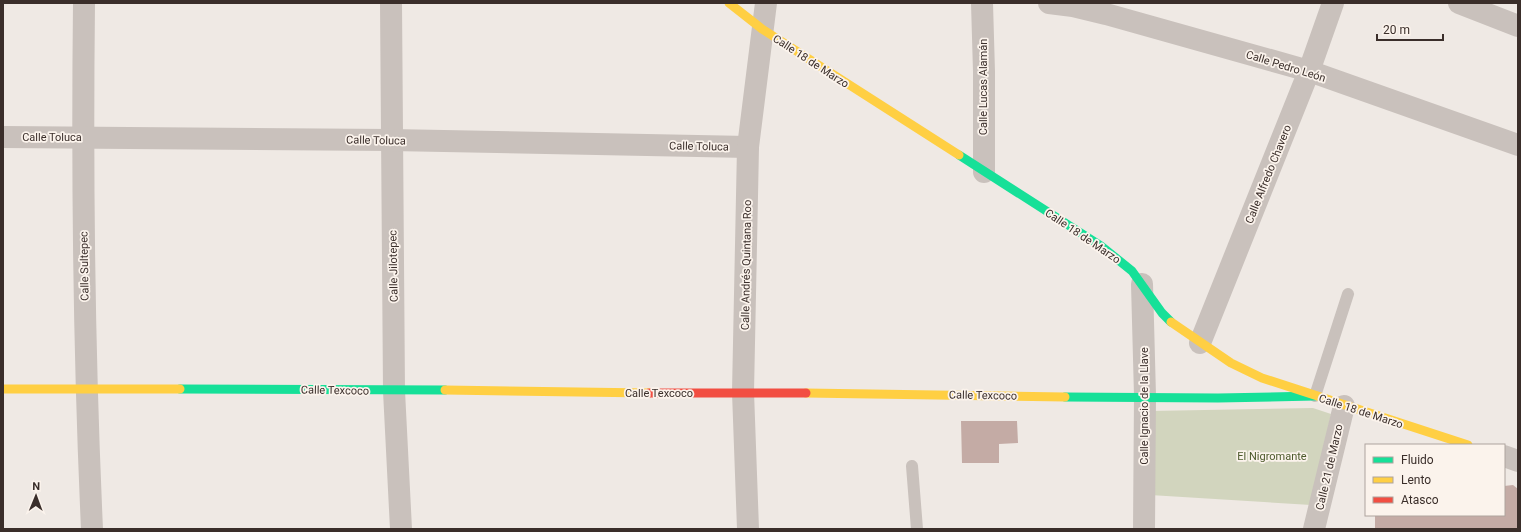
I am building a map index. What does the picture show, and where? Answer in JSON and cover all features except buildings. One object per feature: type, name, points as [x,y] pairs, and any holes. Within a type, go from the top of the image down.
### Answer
[{"type":"street","name":"Calle Sultepec","points":[[84,3],[82,137],[86,390],[92,529]]},
{"type":"street","name":"Calle Jilotepec","points":[[391,3],[394,391],[401,529]]},
{"type":"street","name":"Calle 18 de Marzo","points":[[729,3],[762,30],[1101,246],[1132,272],[1162,313],[1174,324],[1231,363],[1262,378],[1344,406],[1465,444]]},
{"type":"street","name":"Calle Andrés Quintana Roo","points":[[748,529],[743,392],[748,147],[766,3]]},
{"type":"street","name":"Calle Lucas Alamán","points":[[982,3],[984,172]]},
{"type":"street","name":"Calle Pedro León","points":[[1049,3],[1073,6],[1106,14],[1309,71],[1518,145]]},
{"type":"street","name":"Calle Alfredo Chavero","points":[[1200,343],[1309,71],[1333,3]]},
{"type":"street","points":[[1458,3],[1518,26]]},
{"type":"street","name":"Calle Toluca","points":[[3,137],[391,140],[748,147]]},
{"type":"street","name":"Calle Ignacio de la Llave","points":[[1142,284],[1145,396],[1144,529]]},
{"type":"street","name":"Calle Texcoco","points":[[3,389],[666,393],[743,392],[1218,398],[1315,396]]},
{"type":"street","name":"Calle 21 de Marzo","points":[[1314,529],[1344,406]]},
{"type":"street","points":[[1505,456],[1518,461]]},
{"type":"lane","points":[[1315,396],[1348,294]]},
{"type":"lane","points":[[912,466],[917,529]]},
{"type":"green space","name":"El Nigromante","points":[[1313,408],[1331,414],[1311,505],[1150,495],[1151,411]]},
{"type":"traffic: fast","points":[[959,155],[1101,246],[1132,271],[1162,313],[1171,322]]},
{"type":"traffic: fast","points":[[180,389],[445,390]]},
{"type":"traffic: fast","points":[[1065,397],[1218,398],[1315,396]]},
{"type":"traffic: slow","points":[[729,3],[762,29],[959,155]]},
{"type":"traffic: slow","points":[[1171,322],[1231,363],[1262,378],[1465,444]]},
{"type":"traffic: slow","points":[[3,389],[180,389]]},
{"type":"traffic: slow","points":[[445,390],[649,393]]},
{"type":"traffic: slow","points":[[806,393],[1065,397]]},
{"type":"traffic: jam","points":[[649,393],[806,393]]}]
